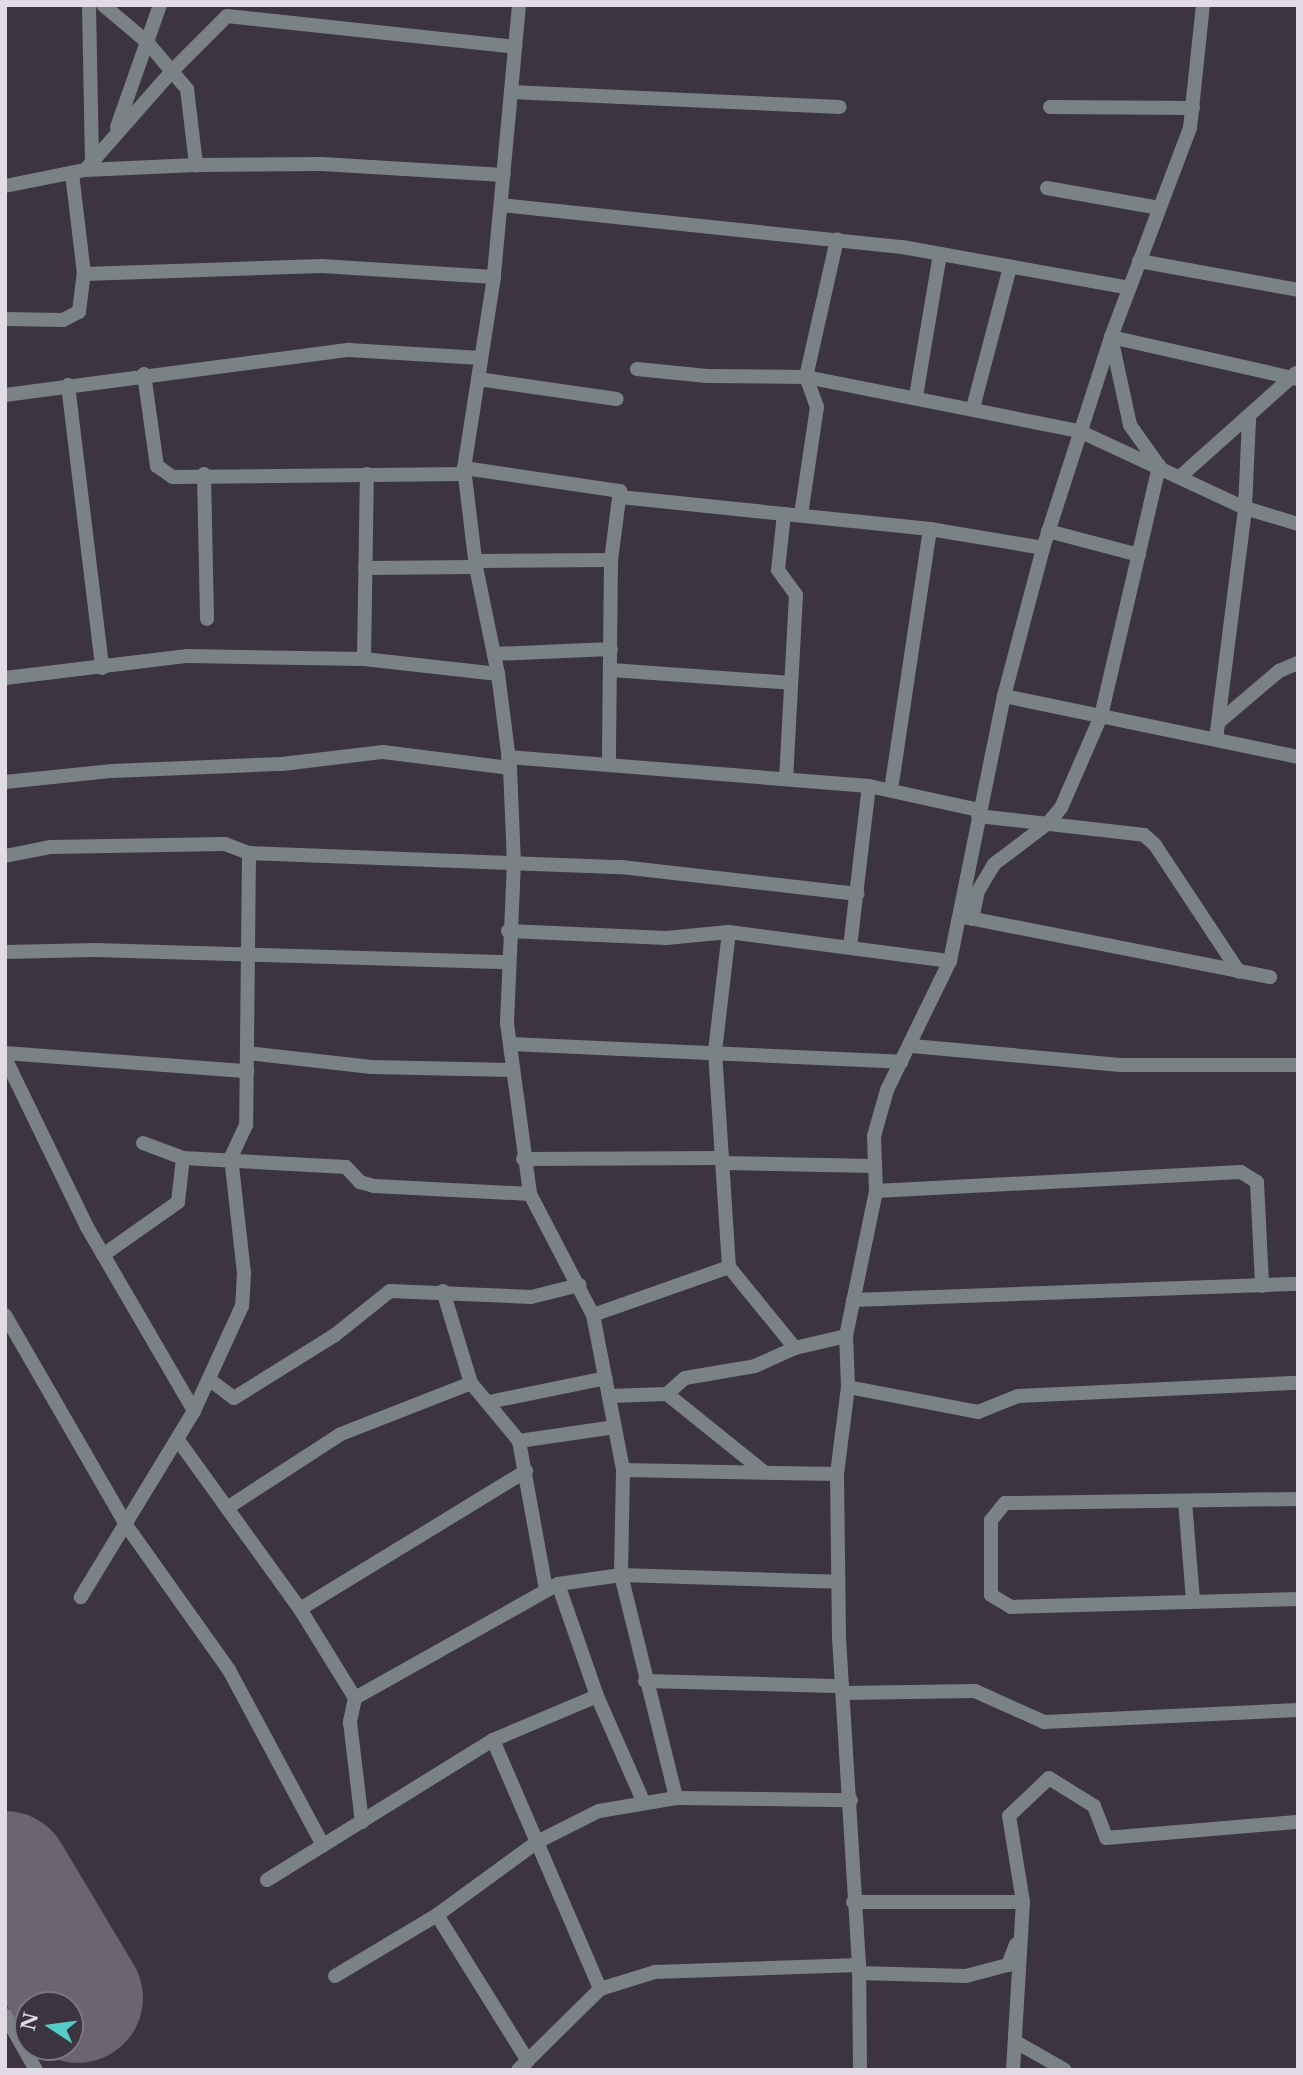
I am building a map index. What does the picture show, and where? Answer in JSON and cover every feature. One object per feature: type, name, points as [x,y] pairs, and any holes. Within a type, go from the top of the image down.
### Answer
[{"type":"street","points":[[5,320],[75,317],[83,299],[83,168],[89,5]]},
{"type":"street","points":[[103,5],[147,42],[187,89],[196,165]]},
{"type":"street","points":[[114,135],[160,5]]},
{"type":"street","points":[[519,5],[494,277],[465,471],[475,564],[498,674],[509,763],[514,862],[508,931],[513,1070],[523,1160],[530,1194],[548,1237],[580,1284],[593,1315],[623,1471],[621,1575],[676,1798]]},
{"type":"street","points":[[965,917],[978,813],[1004,696],[1043,548],[1111,337],[1190,128],[1203,5]]},
{"type":"street","points":[[83,168],[216,23],[238,15],[515,47]]},
{"type":"street","points":[[511,92],[840,107]]},
{"type":"street","points":[[1050,107],[1193,108]]},
{"type":"street","points":[[5,186],[83,168],[196,165],[322,164],[503,175]]},
{"type":"street","points":[[1047,188],[1159,208]]},
{"type":"street","points":[[501,205],[837,239],[940,254],[1129,288]]},
{"type":"street","points":[[801,515],[817,407],[806,377],[837,239]]},
{"type":"street","points":[[916,396],[940,254]]},
{"type":"street","points":[[1139,261],[1298,290]]},
{"type":"street","points":[[84,274],[322,266],[494,277]]},
{"type":"street","points":[[973,408],[1010,267]]},
{"type":"street","points":[[1111,337],[1296,376]]},
{"type":"street","points":[[860,2070],[859,1969],[853,1902],[851,1800],[838,1582],[837,1474],[848,1387],[846,1336],[876,1191],[872,1166],[887,1090],[912,1046],[978,891],[994,864],[1047,824],[1072,789],[1101,716],[1159,466],[1130,425],[1111,337]]},
{"type":"street","points":[[5,395],[144,374],[349,350],[481,358]]},
{"type":"street","points":[[637,369],[707,376],[806,377],[916,396],[1079,431],[1182,475],[1245,508],[1283,517],[1298,524]]},
{"type":"street","points":[[144,374],[157,466],[173,477],[204,474],[465,471],[614,488],[620,497],[611,560],[609,764]]},
{"type":"street","points":[[1182,475],[1296,376]]},
{"type":"street","points":[[478,379],[617,399]]},
{"type":"street","points":[[68,385],[102,668]]},
{"type":"street","points":[[1216,739],[1245,508],[1249,419]]},
{"type":"street","points":[[204,474],[206,619]]},
{"type":"street","points":[[364,659],[367,474]]},
{"type":"street","points":[[620,497],[930,529],[1043,548]]},
{"type":"street","points":[[1283,517],[1298,510]]},
{"type":"street","points":[[784,514],[778,570],[796,595],[786,779]]},
{"type":"street","points":[[891,790],[930,529]]},
{"type":"street","points":[[1048,531],[1139,555]]},
{"type":"street","points":[[365,568],[611,560]]},
{"type":"street","points":[[494,654],[611,649]]},
{"type":"street","points":[[5,678],[188,656],[364,659],[498,674]]},
{"type":"street","points":[[1219,722],[1279,671],[1298,663]]},
{"type":"street","points":[[611,670],[791,683]]},
{"type":"street","points":[[1004,696],[1298,757]]},
{"type":"street","points":[[5,782],[112,771],[282,764],[383,752],[509,763],[609,764],[869,786],[978,813],[1144,835],[1156,845],[1239,972]]},
{"type":"street","points":[[850,947],[869,786]]},
{"type":"street","points":[[5,856],[51,847],[225,844],[249,853],[621,867],[857,894]]},
{"type":"street","points":[[81,1597],[178,1440],[210,1380],[242,1306],[244,1272],[231,1157],[246,1125],[249,853]]},
{"type":"street","points":[[965,917],[1270,977]]},
{"type":"street","points":[[508,931],[666,938],[729,932],[950,961]]},
{"type":"street","points":[[729,932],[715,1051],[729,1267],[795,1348]]},
{"type":"street","points":[[5,952],[95,950],[248,957],[508,962]]},
{"type":"street","points":[[511,1044],[715,1051],[902,1062]]},
{"type":"street","points":[[912,1046],[1120,1065],[1298,1065]]},
{"type":"street","points":[[247,1052],[372,1067],[513,1070]]},
{"type":"street","points":[[194,1411],[103,1255],[5,1055],[247,1071]]},
{"type":"street","points":[[143,1143],[183,1158],[231,1157],[346,1167],[360,1182],[374,1186],[530,1194]]},
{"type":"street","points":[[103,1255],[178,1202],[183,1158]]},
{"type":"street","points":[[523,1160],[722,1161],[872,1166]]},
{"type":"street","points":[[876,1191],[1241,1172],[1257,1182],[1262,1286]]},
{"type":"street","points":[[593,1315],[729,1267]]},
{"type":"street","points":[[210,1380],[234,1398],[335,1335],[390,1291],[443,1291],[531,1297],[580,1284]]},
{"type":"street","points":[[853,1300],[1298,1284]]},
{"type":"street","points":[[443,1291],[471,1383],[519,1441],[552,1587],[643,1801]]},
{"type":"street","points":[[5,1315],[126,1525],[229,1670],[323,1845]]},
{"type":"street","points":[[610,1396],[667,1394],[685,1378],[755,1366],[795,1348],[846,1336]]},
{"type":"street","points":[[489,1402],[606,1378]]},
{"type":"street","points":[[227,1508],[341,1434],[471,1383]]},
{"type":"street","points":[[848,1387],[978,1412],[1018,1396],[1298,1383]]},
{"type":"street","points":[[667,1394],[764,1472]]},
{"type":"street","points":[[519,1441],[615,1427]]},
{"type":"street","points":[[178,1440],[300,1609],[355,1698],[350,1722],[362,1822]]},
{"type":"street","points":[[300,1609],[526,1471]]},
{"type":"street","points":[[623,1471],[837,1474]]},
{"type":"street","points":[[1298,1499],[1005,1503],[991,1520],[991,1595],[1011,1606],[1298,1599]]},
{"type":"street","points":[[1185,1501],[1193,1601]]},
{"type":"street","points":[[355,1698],[552,1587],[621,1575],[838,1582]]},
{"type":"street","points":[[645,1681],[975,1691],[1044,1722],[1298,1710]]},
{"type":"street","points":[[267,1880],[493,1740],[597,1696]]},
{"type":"street","points":[[493,1740],[600,1989]]},
{"type":"street","points":[[1013,2070],[1023,1902],[1009,1816],[1049,1778],[1094,1806],[1106,1838],[1298,1822]]},
{"type":"street","points":[[335,1976],[438,1914],[537,1842],[599,1811],[643,1801],[676,1798],[851,1800]]},
{"type":"street","points":[[853,1902],[1023,1902]]},
{"type":"street","points":[[438,1914],[523,2065],[600,1989],[655,1972],[859,1969],[942,1978],[1008,1965],[1015,1950],[1023,1902]]},
{"type":"street","points":[[5,2015],[36,2070]]},
{"type":"street","points":[[1016,2042],[1065,2070]]},
{"type":"runway","points":[[5,1876],[74,1991]]}]
